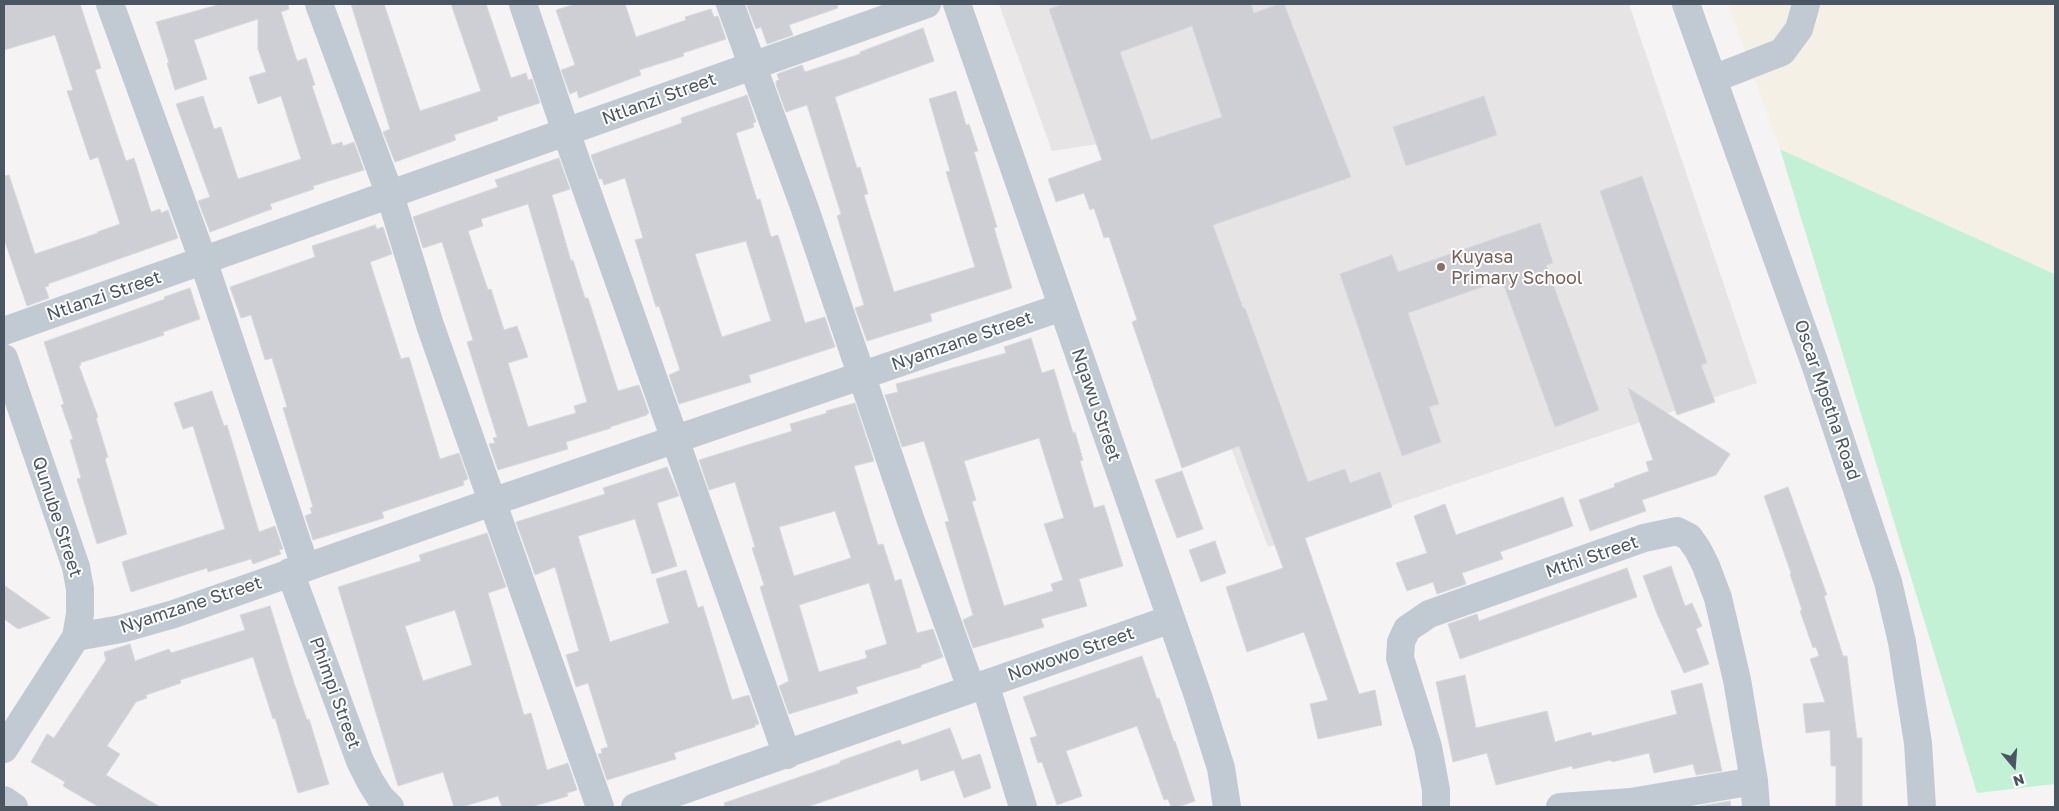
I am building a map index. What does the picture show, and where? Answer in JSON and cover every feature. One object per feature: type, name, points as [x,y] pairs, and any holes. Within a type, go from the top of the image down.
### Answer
[{"type":"street","points":[[110,4],[203,260],[249,396],[297,569]]},
{"type":"street","points":[[319,4],[390,195],[430,325],[600,807]]},
{"type":"street","points":[[523,4],[566,132],[729,588],[786,755]]},
{"type":"street","points":[[730,4],[805,209],[911,521],[978,686],[1023,807]]},
{"type":"street","name":"Ntlanzi Street","points":[[4,331],[927,4]]},
{"type":"street","name":"Nqawu Street","points":[[957,4],[1171,618],[1221,768],[1227,807]]},
{"type":"street","name":"Oscar Mpetha Road","points":[[1686,4],[1831,411],[1888,582],[1902,642],[1918,743],[1922,807]]},
{"type":"street","points":[[1713,79],[1782,52],[1799,28],[1806,4]]},
{"type":"street","name":"Nyamzane Street","points":[[76,637],[121,629],[174,614],[297,569],[1062,307]]},
{"type":"street","name":"Qunube Street","points":[[4,358],[76,567],[80,589],[76,637],[4,750]]},
{"type":"street","name":"Mthi Street","points":[[1436,807],[1436,790],[1428,747],[1400,658],[1401,642],[1408,629],[1429,614],[1644,538],[1677,531],[1689,537],[1698,550],[1718,598],[1737,680],[1755,794]]},
{"type":"street","name":"Phimpi Street","points":[[297,569],[360,761],[380,797],[390,807]]},
{"type":"street","name":"Nowowo Street","points":[[635,807],[1171,618]]},
{"type":"street","points":[[1560,807],[1755,794]]},
{"type":"street","points":[[4,800],[14,807]]},
{"type":"shaded area","name":"Kuyasa Primary School","points":[[999,4],[1629,4],[1757,383],[1268,547],[1117,141],[1052,151]]},
{"type":"green space","points":[[1780,149],[2055,274],[2055,784],[1977,793]]},
{"type":"sand","points":[[1728,4],[2055,4],[2055,274],[1780,149]]},
{"type":"building","points":[[4,4],[80,4],[101,68],[95,70],[126,161],[134,158],[151,212],[160,209],[161,213],[168,210],[178,238],[48,284],[49,286],[45,287],[49,298],[27,306],[4,239],[4,176],[9,175],[35,254],[120,224],[98,157],[90,160],[67,91],[73,90],[55,35],[4,50]]},
{"type":"building","points":[[221,4],[288,4],[289,9],[281,12],[297,61],[306,58],[315,85],[312,86],[332,145],[342,142],[343,146],[354,142],[364,170],[313,186],[314,189],[270,204],[272,209],[210,232],[198,201],[210,197],[176,104],[203,96],[214,129],[221,127],[238,179],[301,159],[281,96],[258,104],[249,77],[266,72],[258,49],[258,19],[194,40],[207,79],[175,90],[156,22]]},
{"type":"building","points":[[351,4],[384,4],[420,111],[481,91],[451,4],[486,4],[511,78],[526,73],[528,80],[532,79],[540,103],[497,117],[498,120],[454,135],[456,140],[395,162],[383,132],[390,129]]},
{"type":"building","points":[[575,4],[625,4],[636,37],[686,20],[685,17],[711,9],[714,17],[718,16],[726,39],[683,53],[684,56],[639,70],[641,75],[579,98],[577,91],[570,94],[561,70],[575,65],[556,10]]},
{"type":"building","points":[[753,4],[837,4],[838,8],[789,25],[793,35],[767,44],[761,27],[756,29],[747,6]]},
{"type":"building","points":[[1063,4],[1251,4],[1254,13],[1284,4],[1351,177],[1213,225],[1308,482],[1345,469],[1350,483],[1380,472],[1392,507],[1305,538],[1359,694],[1375,690],[1382,725],[1318,739],[1310,704],[1328,700],[1304,632],[1247,652],[1226,587],[1283,568],[1239,446],[1182,468],[1132,322],[1137,320],[1109,237],[1104,238],[1094,208],[1090,210],[1084,193],[1056,202],[1048,179],[1102,160],[1049,9]],"holes":[[[1192,26],[1222,117],[1151,140],[1120,52]]]},
{"type":"building","points":[[923,28],[934,61],[835,97],[857,168],[860,167],[868,194],[864,195],[894,292],[975,267],[946,172],[950,171],[929,99],[956,91],[966,125],[969,124],[978,151],[974,152],[997,227],[994,228],[1012,288],[930,314],[932,321],[867,341],[855,308],[864,305],[837,216],[841,214],[807,105],[786,112],[776,85],[776,81],[779,80],[777,74],[802,65],[805,72],[860,54],[860,52]]},
{"type":"building","points":[[747,95],[756,122],[753,123],[754,127],[736,133],[757,200],[760,199],[771,237],[778,235],[805,323],[825,317],[835,347],[749,375],[751,382],[679,404],[669,375],[680,370],[659,306],[656,307],[635,240],[643,238],[625,178],[604,185],[602,179],[599,179],[591,155],[682,123],[681,118]],"holes":[[[746,241],[771,321],[722,337],[695,254]]]},
{"type":"building","points":[[1484,96],[1497,135],[1406,166],[1393,127]]},
{"type":"building","points":[[559,158],[570,189],[552,195],[571,261],[573,260],[585,298],[588,298],[618,391],[639,385],[649,413],[611,428],[566,442],[568,449],[498,470],[489,444],[495,443],[493,438],[497,437],[467,342],[473,340],[442,242],[423,248],[413,217],[498,187],[495,180]],"holes":[[[528,204],[587,402],[574,406],[576,413],[528,427],[508,363],[528,357],[517,326],[504,330],[491,289],[488,290],[468,231],[483,226],[481,219]]]},
{"type":"building","points":[[1642,176],[1707,363],[1701,365],[1715,402],[1677,415],[1600,191]]},
{"type":"building","points":[[1540,223],[1553,263],[1546,265],[1599,410],[1555,427],[1502,280],[1408,313],[1439,404],[1429,407],[1441,442],[1402,456],[1340,274],[1392,255],[1398,272]]},
{"type":"building","points":[[375,225],[377,229],[383,227],[392,254],[370,262],[401,359],[409,357],[440,459],[459,453],[468,479],[463,481],[464,485],[382,512],[384,518],[313,540],[305,516],[312,513],[310,508],[313,507],[283,408],[287,407],[272,358],[265,360],[251,315],[241,318],[230,287],[315,257],[312,246]]},
{"type":"building","points":[[190,288],[200,319],[163,332],[164,335],[80,363],[81,365],[79,366],[98,417],[96,418],[108,457],[105,459],[127,534],[97,544],[77,479],[81,478],[70,440],[73,439],[61,405],[64,404],[44,342],[165,299],[164,297]]},
{"type":"building","points":[[1031,338],[1042,373],[1054,369],[1073,433],[1075,432],[1083,460],[1080,461],[1094,508],[1104,505],[1123,566],[1079,579],[1087,606],[1041,619],[1044,627],[973,648],[963,620],[973,615],[945,522],[949,521],[924,441],[902,447],[885,395],[898,392],[896,384],[1006,353],[1004,347]],"holes":[[[1039,438],[1064,518],[1044,524],[1063,580],[1051,584],[1053,591],[1004,606],[972,502],[976,500],[964,461]]]},
{"type":"building","points":[[1628,388],[1730,454],[1716,475],[1642,500],[1646,511],[1590,531],[1579,500],[1615,487],[1614,484],[1649,471],[1646,462],[1653,460]]},
{"type":"building","points":[[212,391],[224,426],[227,425],[259,532],[275,526],[283,549],[279,550],[281,554],[253,564],[251,559],[208,572],[207,568],[131,592],[122,562],[225,529],[193,426],[183,429],[174,403]]},
{"type":"building","points":[[855,403],[874,461],[854,466],[878,545],[883,544],[895,581],[901,579],[917,633],[933,629],[943,657],[921,665],[921,667],[856,687],[858,693],[789,714],[779,686],[789,681],[760,587],[764,585],[752,548],[755,547],[735,482],[709,490],[699,460],[792,431],[790,424],[827,413],[826,411]],"holes":[[[835,511],[851,558],[794,576],[779,527]],[[869,583],[887,644],[865,651],[867,658],[819,672],[799,605]]]},
{"type":"building","points":[[667,467],[679,496],[657,503],[677,566],[652,574],[635,519],[578,536],[610,642],[669,623],[656,579],[686,570],[698,608],[703,606],[732,700],[749,695],[759,724],[755,725],[755,727],[674,753],[676,759],[607,780],[598,754],[602,753],[601,749],[608,747],[588,683],[576,687],[566,655],[579,651],[555,567],[535,575],[516,522],[605,494],[603,488]]},
{"type":"building","points":[[1182,471],[1203,529],[1177,538],[1155,480]]},
{"type":"building","points":[[1788,487],[1827,595],[1824,596],[1843,656],[1847,656],[1857,738],[1862,738],[1862,807],[1836,807],[1836,766],[1831,766],[1830,730],[1806,733],[1803,704],[1825,702],[1810,659],[1819,656],[1816,647],[1813,648],[1800,611],[1802,610],[1791,573],[1764,496]]},
{"type":"building","points":[[1563,497],[1573,526],[1500,552],[1503,559],[1462,573],[1466,584],[1437,594],[1433,582],[1407,591],[1396,563],[1427,553],[1414,516],[1445,504],[1456,535]]},
{"type":"building","points":[[487,533],[506,587],[488,593],[524,715],[531,713],[547,770],[568,763],[577,790],[567,793],[568,796],[531,807],[502,807],[498,796],[462,807],[454,807],[443,772],[398,786],[338,587],[421,561],[419,555]],"holes":[[[455,610],[472,665],[423,681],[405,626]]]},
{"type":"building","points":[[1215,541],[1226,573],[1201,582],[1189,550]]},
{"type":"building","points":[[1671,566],[1685,606],[1692,603],[1702,626],[1696,629],[1709,664],[1684,673],[1657,614],[1643,576]]},
{"type":"building","points":[[1627,568],[1637,597],[1460,659],[1448,624],[1477,614],[1479,621]]},
{"type":"building","points":[[4,585],[50,618],[18,629],[4,619]]},
{"type":"building","points":[[270,606],[329,784],[298,793],[275,718],[273,719],[253,657],[180,680],[181,683],[146,695],[147,698],[136,702],[107,746],[120,754],[106,775],[160,807],[99,807],[63,786],[65,782],[31,762],[47,734],[54,738],[106,660],[104,652],[130,644],[135,661],[169,649],[171,653],[245,630],[240,615]]},
{"type":"building","points":[[1142,656],[1157,699],[1159,698],[1175,741],[1195,801],[1178,807],[1171,807],[1168,799],[1164,800],[1137,726],[1066,751],[1082,796],[1057,805],[1042,762],[1038,763],[1030,738],[1037,736],[1023,697]]},
{"type":"building","points":[[1465,675],[1476,728],[1547,711],[1555,742],[1591,732],[1592,736],[1677,714],[1671,691],[1702,683],[1722,771],[1696,775],[1693,764],[1654,773],[1649,753],[1573,769],[1572,766],[1496,785],[1487,753],[1453,762],[1436,682]]},
{"type":"building","points":[[950,728],[962,760],[980,754],[991,788],[964,798],[954,770],[921,781],[918,769],[807,807],[725,807],[724,803],[840,763],[840,761],[900,740],[902,745]]},
{"type":"building","points":[[1730,801],[1731,807],[1700,807],[1700,806]]},
{"type":"place","name":"Kuyasa Primary School","points":[[1441,267]]}]
